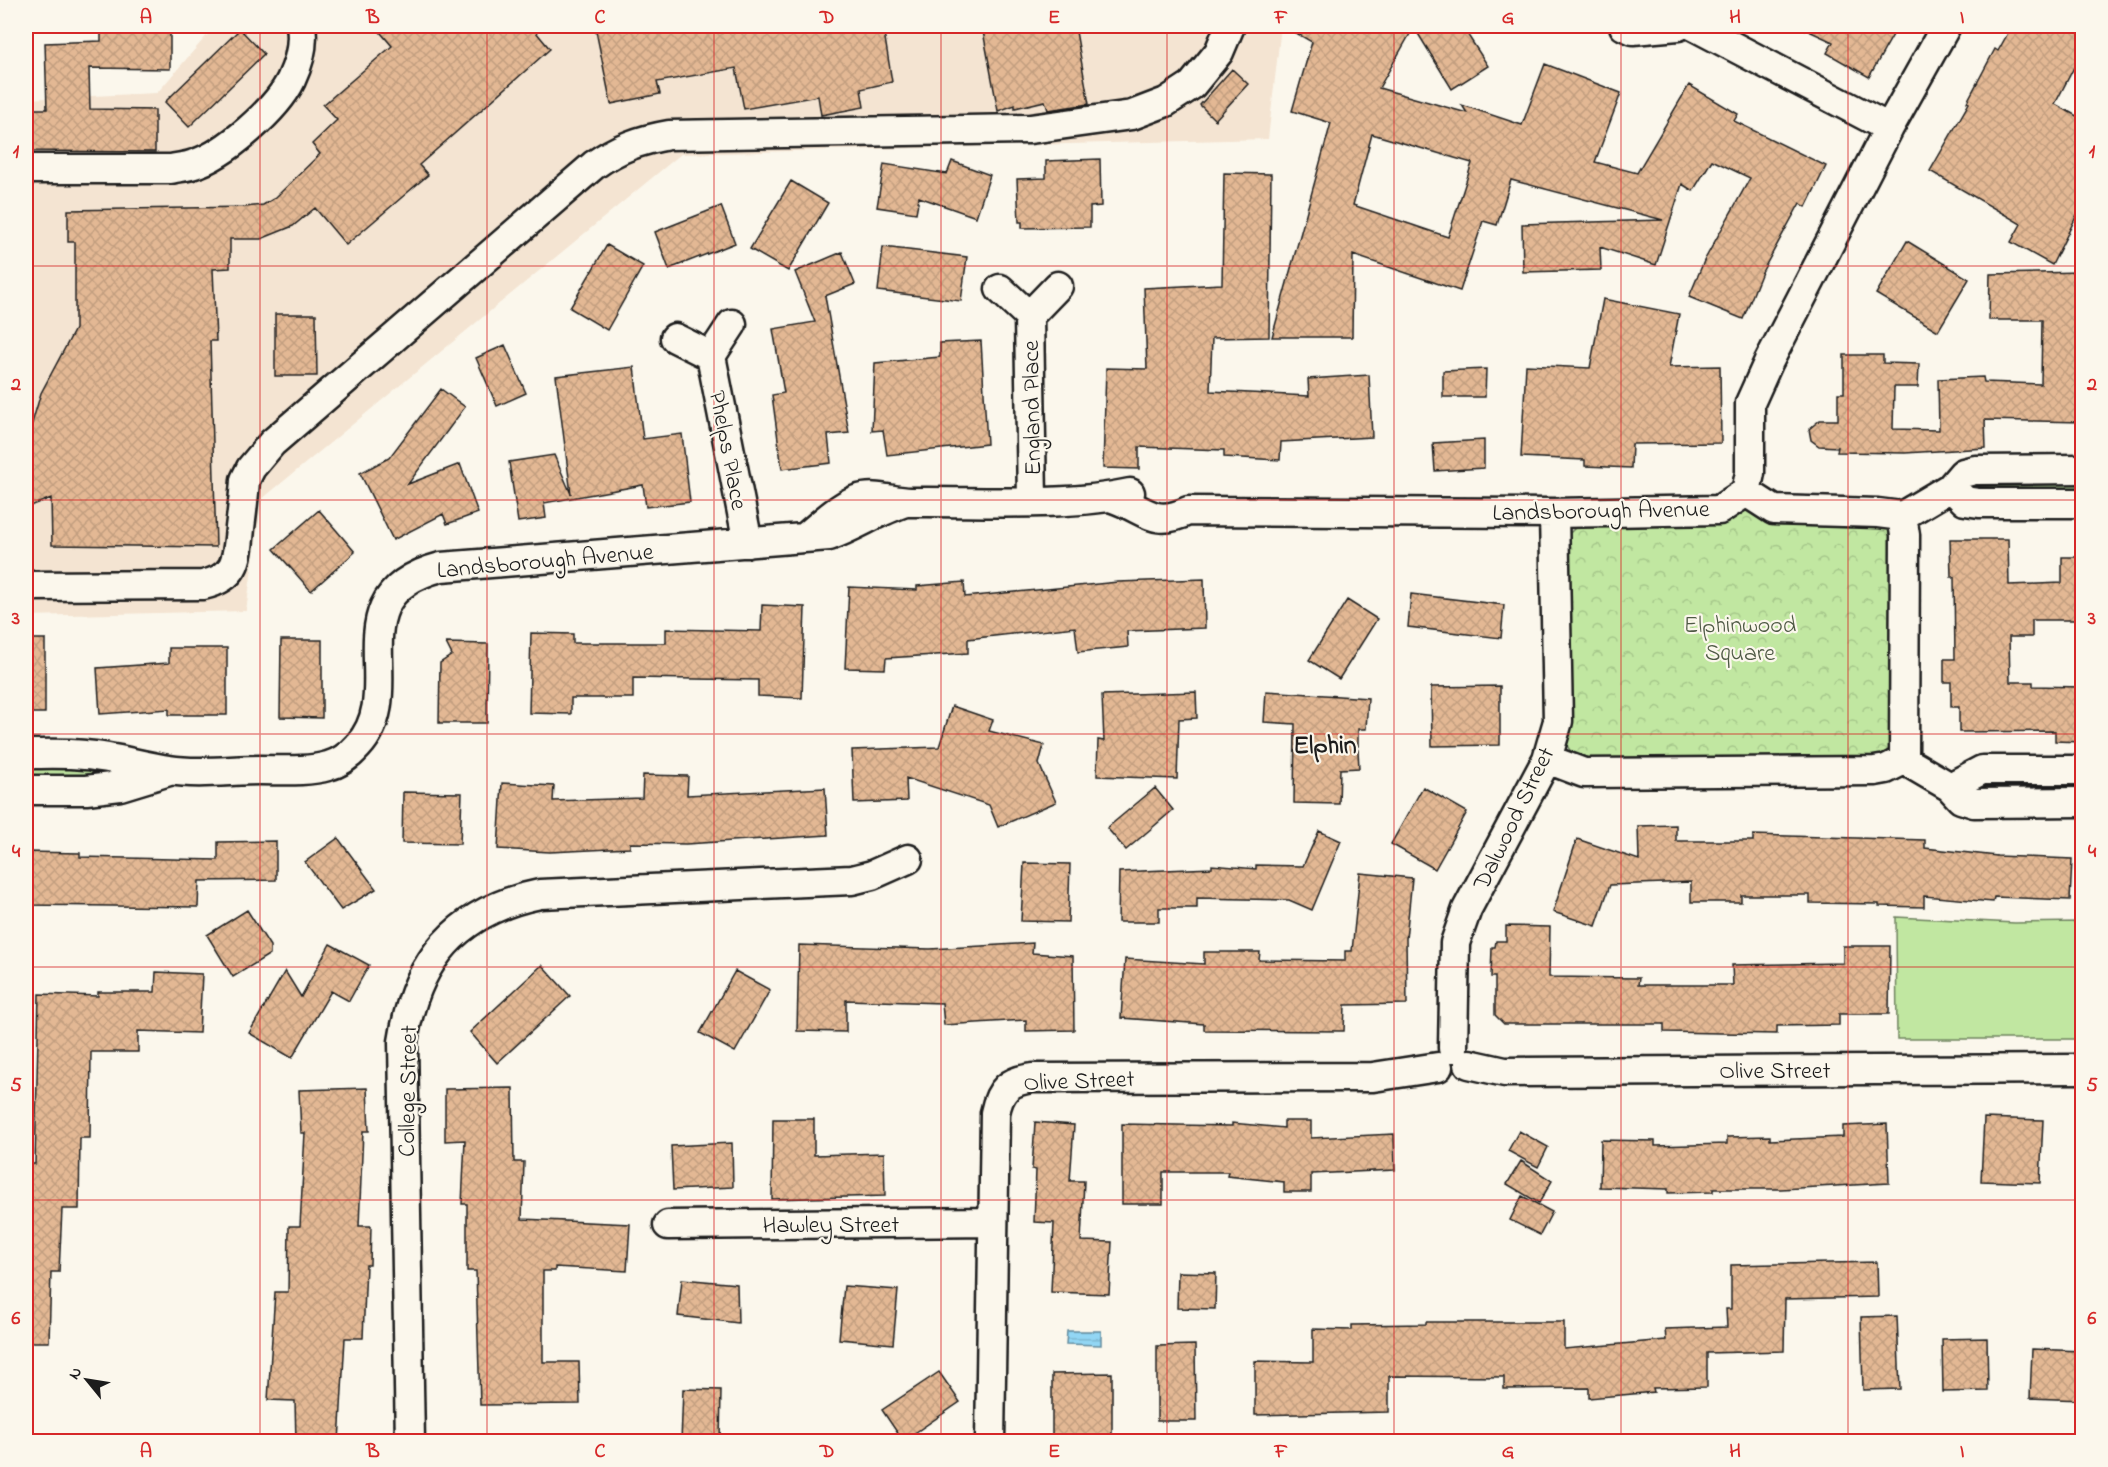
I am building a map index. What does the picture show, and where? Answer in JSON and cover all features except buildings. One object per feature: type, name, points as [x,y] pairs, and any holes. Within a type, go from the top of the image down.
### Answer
[{"type":"street","points":[[26,169],[171,169],[195,164],[217,154],[273,104],[290,82],[300,59],[301,26]]},
{"type":"street","points":[[26,586],[203,585],[218,582],[230,571],[239,556],[245,480],[251,468],[272,443],[594,165],[612,152],[641,140],[669,135],[1030,129],[1132,115],[1166,102],[1192,85],[1219,52],[1230,26]]},
{"type":"street","points":[[1624,26],[1633,30],[1678,26]]},
{"type":"street","points":[[1694,26],[1889,128]]},
{"type":"street","points":[[1946,26],[1889,128],[1750,403],[1750,473],[1746,492],[1774,510],[1878,513],[1902,516],[1951,488],[1963,473],[1975,470],[2082,469]]},
{"type":"street","name":"England Place","points":[[1032,501],[1029,316],[1058,286]]},
{"type":"street","name":"England Place","points":[[1000,289],[1029,316]]},
{"type":"street","name":"Phelps Place","points":[[732,324],[711,356],[748,543]]},
{"type":"street","name":"Phelps Place","points":[[675,338],[711,356]]},
{"type":"street","points":[[1951,488],[1965,501],[1979,503],[2082,503]]},
{"type":"street","name":"Landsborough Avenue","points":[[26,754],[84,754],[171,771],[296,769],[329,766],[348,757],[372,728],[377,704],[378,625],[386,604],[399,585],[416,573],[441,567],[748,543],[838,533],[855,527],[882,509],[906,502],[1113,498],[1131,504],[1153,517],[1171,519],[1188,511],[1554,513],[1719,510],[1746,492]]},
{"type":"street","name":"Dalwood Street","points":[[1454,1059],[1455,943],[1467,909],[1547,759],[1558,722],[1554,513]]},
{"type":"street","points":[[1902,516],[1905,535],[1904,760]]},
{"type":"street","points":[[1547,759],[1584,773],[1875,771],[1886,769],[1904,760]]},
{"type":"street","points":[[1904,760],[1950,787],[1961,799],[1974,803],[2082,802]]},
{"type":"street","points":[[1950,787],[1982,770],[2082,770]]},
{"type":"street","name":"Landsborough Avenue","points":[[26,790],[86,790],[120,786],[171,771]]},
{"type":"street","name":"College Street","points":[[410,1442],[404,1042],[408,1012],[416,988],[427,967],[443,945],[477,915],[508,902],[540,894],[852,880],[872,875],[908,859]]},
{"type":"street","name":"Olive Street","points":[[990,1442],[995,1113],[998,1097],[1006,1086],[1016,1081],[1373,1077],[1454,1059],[1505,1072],[2082,1069]]},
{"type":"street","name":"Hawley Street","points":[[668,1225],[993,1222]]},
{"type":"shaded area","points":[[215,26],[1281,26],[1268,139],[681,154],[262,499],[246,611],[26,616],[26,99],[157,93]]},
{"type":"green space","points":[[2082,476],[2082,491],[1972,491],[1966,482]]},
{"type":"green space","name":"Elphinwood Square","points":[[1750,509],[1870,521],[1889,529],[1893,537],[1891,747],[1882,755],[1868,758],[1585,759],[1574,754],[1563,738],[1567,543],[1570,533],[1577,526]]},
{"type":"green space","points":[[26,761],[127,771],[92,778],[26,780]]},
{"type":"green space","points":[[2082,777],[2082,789],[1967,789],[1966,781]]},
{"type":"green space","points":[[1896,917],[2015,923],[2082,922],[2082,1039],[1897,1039]]},
{"type":"water","points":[[1067,1331],[1101,1331],[1101,1345],[1066,1344]]},
{"type":"district","name":"Elphin","points":[[1325,744]]}]
